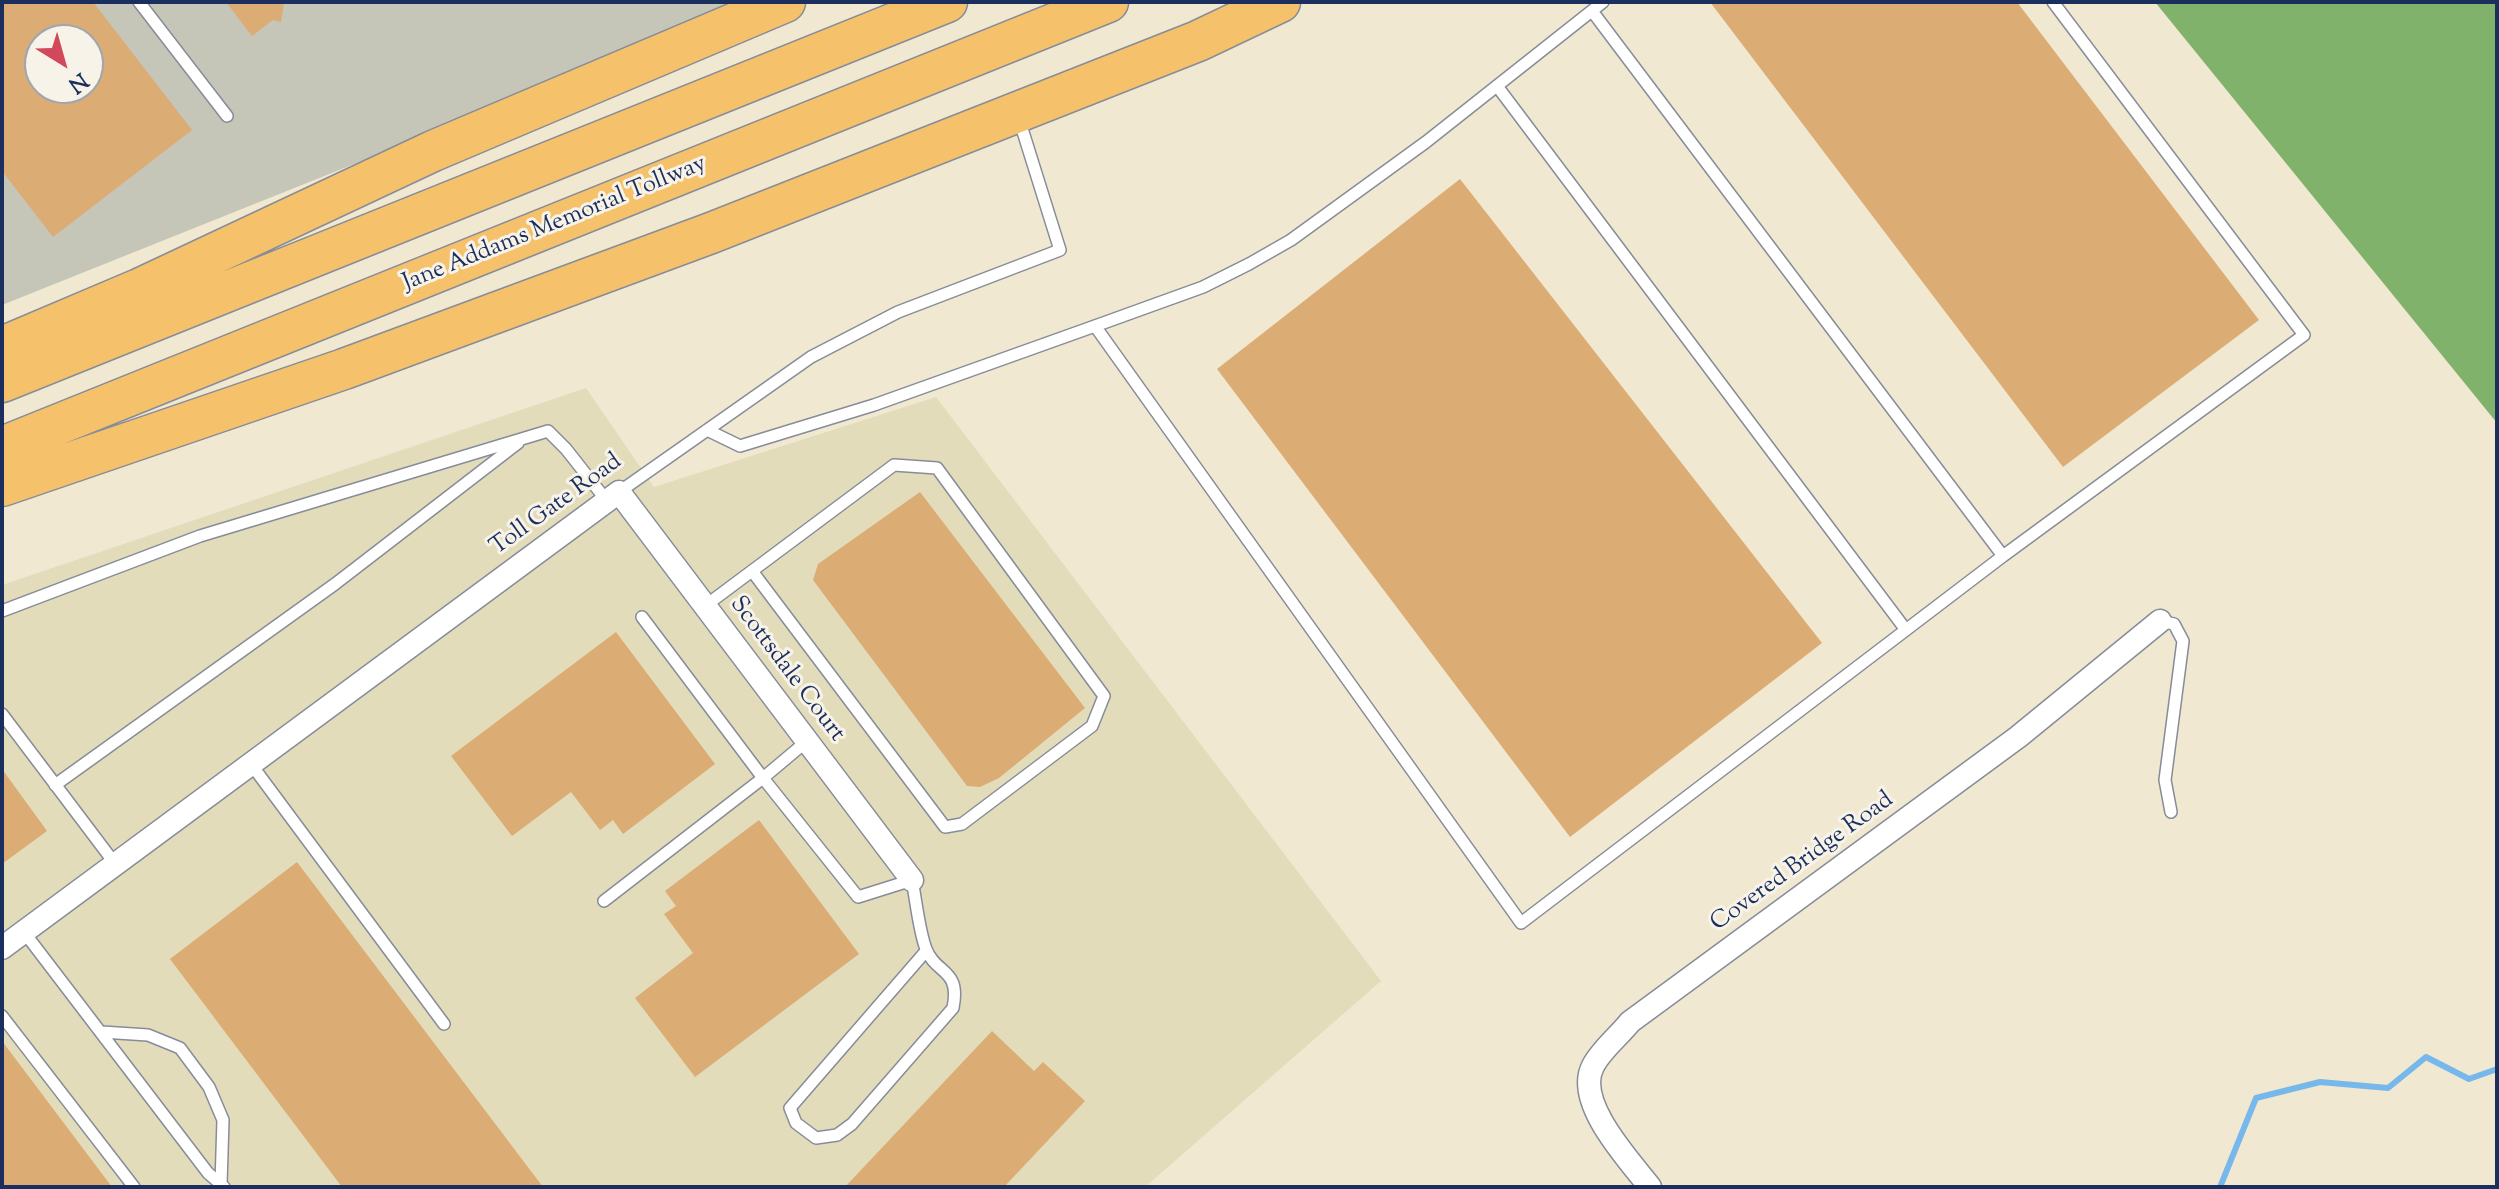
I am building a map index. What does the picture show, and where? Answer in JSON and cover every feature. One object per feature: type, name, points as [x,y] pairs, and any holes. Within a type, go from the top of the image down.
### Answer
[{"type":"highway","points":[[2,347],[139,289],[433,151],[785,2]]},
{"type":"highway","points":[[2,382],[947,2]]},
{"type":"highway","name":"Jane Addams Memorial Tollway","points":[[2,447],[1108,2]]},
{"type":"highway","points":[[2,486],[344,369],[697,238],[1198,41],[1280,2]]},
{"type":"street","name":"Scottsdale Court","points":[[613,496],[705,606],[912,880]]},
{"type":"street","name":"Toll Gate Road","points":[[2,948],[613,496]]},
{"type":"street","name":"Covered Bridge Road","points":[[1650,1187],[1597,1116],[1590,1091],[1592,1067],[1630,1022],[2018,737],[2160,621]]},
{"type":"lane","points":[[139,2],[227,116]]},
{"type":"lane","points":[[707,430],[740,446],[874,405],[1203,287],[1291,240],[1426,142],[1603,2]]},
{"type":"lane","points":[[1095,326],[1521,923],[2003,556],[2304,335],[2053,2]]},
{"type":"lane","points":[[1592,11],[2003,556]]},
{"type":"lane","points":[[1497,86],[1906,630]]},
{"type":"lane","name":"Toll Gate Road","points":[[613,496],[811,357],[898,312],[1060,250],[1017,112]]},
{"type":"lane","points":[[2,611],[200,536],[548,431],[613,496]]},
{"type":"lane","points":[[55,785],[335,584],[523,439]]},
{"type":"lane","points":[[705,606],[894,465],[937,468],[1104,696],[1092,726],[962,824],[945,827],[752,571]]},
{"type":"lane","points":[[642,617],[763,778],[858,897],[912,880],[926,951],[952,979],[956,995],[953,1008],[852,1124],[837,1135],[816,1138],[796,1123],[790,1108],[926,951]]},
{"type":"lane","points":[[2160,621],[2174,624],[2183,641],[2165,780],[2171,812]]},
{"type":"lane","points":[[2,714],[116,865]]},
{"type":"lane","points":[[604,901],[807,741]]},
{"type":"lane","points":[[251,764],[444,1024]]},
{"type":"lane","points":[[24,932],[208,1173],[223,1186]]},
{"type":"lane","points":[[2,1016],[134,1187]]},
{"type":"lane","points":[[102,1032],[148,1035],[180,1048],[209,1087],[223,1120],[223,1186]]},
{"type":"shaded area","points":[[2,2],[759,2],[2,305]]},
{"type":"shaded area","points":[[586,388],[654,487],[936,397],[1381,981],[1145,1187],[2,1187],[2,585]]},
{"type":"green space","points":[[2155,2],[2497,2],[2497,423]]},
{"type":"building","points":[[2,2],[93,2],[192,130],[53,237],[2,171]]},
{"type":"building","points":[[226,2],[284,2],[281,22],[273,20],[252,36]]},
{"type":"building","points":[[1710,2],[2017,2],[2259,320],[2063,467]]},
{"type":"building","points":[[1460,179],[1822,643],[1570,837],[1217,369]]},
{"type":"building","points":[[920,492],[1085,708],[999,778],[980,787],[967,786],[813,580],[818,564]]},
{"type":"building","points":[[616,632],[715,764],[623,834],[613,820],[600,830],[571,792],[512,836],[451,756]]},
{"type":"building","points":[[2,769],[47,831],[2,864]]},
{"type":"building","points":[[759,820],[859,954],[695,1077],[635,998],[693,953],[664,914],[676,906],[665,891]]},
{"type":"building","points":[[297,862],[543,1187],[342,1187],[170,959]]},
{"type":"building","points":[[992,1031],[1034,1071],[1043,1062],[1085,1101],[1004,1187],[845,1187]]},
{"type":"building","points":[[2,1041],[112,1187],[2,1187]]},
{"type":"waterway","points":[[2220,1187],[2256,1098],[2320,1082],[2388,1088],[2426,1057],[2469,1079],[2497,1069]]}]
